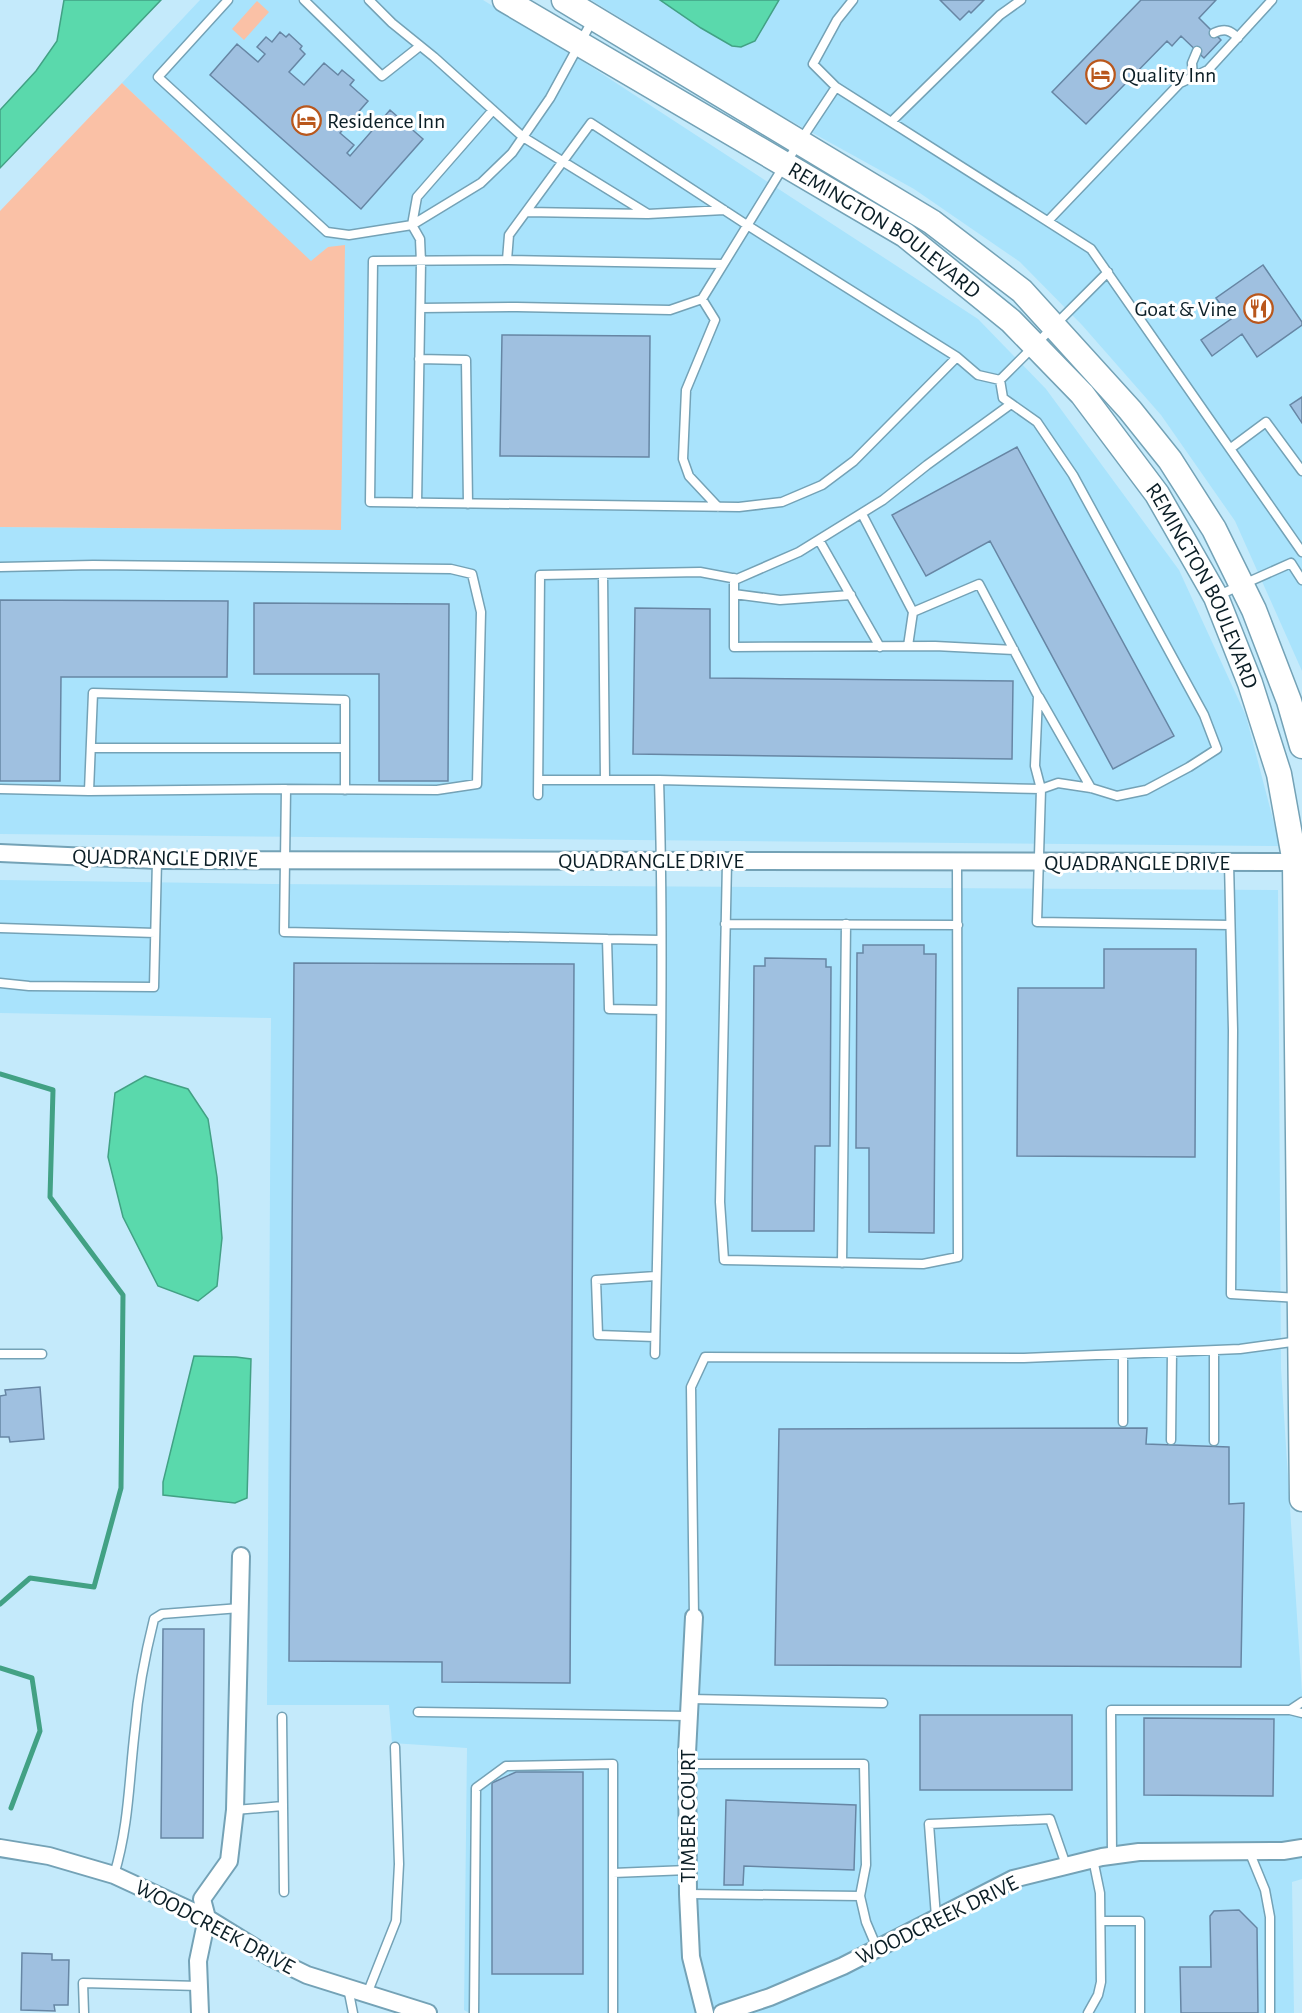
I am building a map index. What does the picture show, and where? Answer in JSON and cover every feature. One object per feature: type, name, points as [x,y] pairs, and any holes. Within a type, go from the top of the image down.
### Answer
[{"type":"street","name":"REMINGTON BOULEVARD","points":[[505,0],[905,235],[1011,321],[1082,394],[1157,494],[1216,597],[1250,683],[1279,774],[1299,862],[1299,1298],[1302,1499]]},
{"type":"street","name":"REMINGTON BOULEVARD","points":[[564,0],[932,222],[1022,291],[1130,410],[1170,459],[1214,529],[1254,610],[1289,701],[1302,746]]},
{"type":"street","name":"QUADRANGLE DRIVE","points":[[0,853],[157,860],[286,861],[1299,862]]},
{"type":"street","points":[[200,2013],[198,1961],[207,1918],[202,1899],[229,1861],[235,1810],[241,1556]]},
{"type":"street","name":"TIMBER COURT","points":[[694,1617],[687,1764],[688,1894],[691,1957],[705,2013]]},
{"type":"street","name":"WOODCREEK DRIVE","points":[[0,1848],[49,1856],[114,1875],[207,1918],[270,1957],[307,1976],[428,2013]]},
{"type":"street","name":"WOODCREEK DRIVE","points":[[722,2013],[780,1993],[843,1966],[1013,1879],[1093,1859],[1139,1852],[1283,1851],[1302,1848]]},
{"type":"lane","points":[[228,0],[158,77],[327,232],[349,235],[412,225],[481,183],[512,153],[550,98],[594,18]]},
{"type":"lane","points":[[304,0],[382,76],[420,46]]},
{"type":"lane","points":[[369,0],[523,137],[648,214]]},
{"type":"lane","points":[[853,0],[837,20],[813,64],[836,87],[1091,249],[1302,552]]},
{"type":"lane","points":[[891,122],[1000,15],[1021,0]]},
{"type":"lane","points":[[1048,221],[1180,82],[1208,70],[1272,0]]},
{"type":"lane","points":[[1214,33],[1222,29],[1231,31],[1238,38]]},
{"type":"lane","points":[[1193,77],[1191,63],[1197,51]]},
{"type":"lane","points":[[421,308],[670,310],[702,299],[785,164],[836,87]]},
{"type":"lane","points":[[417,503],[421,262],[420,239],[412,225],[417,197],[493,110]]},
{"type":"lane","points":[[507,260],[509,235],[591,123],[747,225],[957,357],[978,375],[1000,380]]},
{"type":"lane","points":[[526,212],[648,214],[724,210]]},
{"type":"lane","points":[[723,264],[507,260],[374,261],[370,502],[718,507],[782,502],[822,485],[854,461],[957,357]]},
{"type":"lane","points":[[1000,380],[1108,272]]},
{"type":"lane","points":[[702,299],[715,320],[686,390],[683,459],[689,476],[718,507]]},
{"type":"lane","points":[[419,359],[466,360],[468,504]]},
{"type":"lane","points":[[539,780],[659,780],[1041,789],[1058,783],[1090,788],[1117,796],[1146,790],[1189,768],[1217,749],[1204,715],[1073,475],[1036,422],[1003,399],[1000,380]]},
{"type":"lane","points":[[538,795],[540,575],[700,572],[737,579],[799,552],[862,514],[1011,404]]},
{"type":"lane","points":[[1231,448],[1266,422],[1302,471]]},
{"type":"lane","points":[[862,514],[913,612],[908,646]]},
{"type":"lane","points":[[819,540],[880,647]]},
{"type":"lane","points":[[1216,597],[1302,557]]},
{"type":"lane","points":[[1290,563],[1302,580]]},
{"type":"lane","points":[[0,567],[93,565],[451,569],[472,574],[482,612],[477,784],[437,790],[0,789]]},
{"type":"lane","points":[[603,575],[605,780]]},
{"type":"lane","points":[[734,578],[734,647],[935,646],[1014,650]]},
{"type":"lane","points":[[913,612],[979,584],[1090,788]]},
{"type":"lane","points":[[734,594],[780,600],[851,595]]},
{"type":"lane","points":[[89,790],[93,693],[345,700],[345,790]]},
{"type":"lane","points":[[1038,696],[1035,766],[1041,789],[1037,922],[1230,925]]},
{"type":"lane","points":[[91,748],[345,748]]},
{"type":"lane","points":[[655,1354],[661,1010],[662,861],[659,780]]},
{"type":"lane","points":[[286,789],[284,932],[661,940]]},
{"type":"lane","points":[[0,983],[29,986],[154,987],[157,860]]},
{"type":"lane","points":[[726,862],[720,1202],[724,1260],[923,1264],[958,1257],[957,862]]},
{"type":"lane","points":[[1229,863],[1233,1029],[1231,1294],[1299,1298]]},
{"type":"lane","points":[[725,924],[958,925]]},
{"type":"lane","points":[[842,1263],[846,924]]},
{"type":"lane","points":[[0,928],[155,933]]},
{"type":"lane","points":[[607,939],[609,1009],[661,1010]]},
{"type":"lane","points":[[655,1336],[598,1335],[596,1280],[656,1276]]},
{"type":"lane","points":[[694,1617],[691,1387],[705,1357],[1024,1358],[1240,1350],[1301,1341]]},
{"type":"lane","points":[[1214,1350],[1215,1441]]},
{"type":"lane","points":[[1171,1440],[1172,1352]]},
{"type":"lane","points":[[0,1354],[42,1354]]},
{"type":"lane","points":[[1123,1354],[1123,1422]]},
{"type":"lane","points":[[114,1875],[123,1846],[135,1728],[146,1650],[154,1619],[162,1614],[240,1608]]},
{"type":"lane","points":[[1290,1710],[1302,1702]]},
{"type":"lane","points":[[418,1712],[883,1703]]},
{"type":"lane","points":[[1112,1856],[1111,1710],[1290,1710],[1302,1713]]},
{"type":"lane","points":[[282,1717],[284,1892]]},
{"type":"lane","points":[[367,1994],[396,1921],[399,1864],[395,1747]]},
{"type":"lane","points":[[474,2013],[476,1788],[506,1766],[613,1764],[613,2013]]},
{"type":"lane","points":[[687,1764],[864,1764],[866,1865],[860,1896],[866,1922],[877,1948]]},
{"type":"lane","points":[[235,1810],[283,1806]]},
{"type":"lane","points":[[936,1917],[929,1824],[1050,1820],[1066,1865]]},
{"type":"lane","points":[[1249,1851],[1265,1890],[1270,1917],[1270,2013]]},
{"type":"lane","points":[[1088,2013],[1098,1995],[1101,1982],[1100,1893],[1093,1859]]},
{"type":"lane","points":[[613,1873],[688,1870]]},
{"type":"lane","points":[[688,1894],[860,1896]]},
{"type":"lane","points":[[1101,1921],[1140,1921],[1140,2013]]},
{"type":"lane","points":[[84,2013],[84,1983],[199,1986]]},
{"type":"lane","points":[[348,1988],[353,2013]]},
{"type":"shaded area","points":[[64,0],[161,0],[0,168],[0,110],[36,71],[57,41]]},
{"type":"shaded area","points":[[200,0],[483,0],[587,64],[978,319],[1046,389],[1179,570],[1246,716],[1280,846],[0,834],[0,527],[341,530],[328,247],[311,262],[122,83]]},
{"type":"shaded area","points":[[591,0],[1302,0],[1302,671],[1235,521],[1161,415],[1082,325],[1020,262],[914,189],[773,111]]},
{"type":"shaded area","points":[[660,0],[779,0],[755,41],[741,47],[732,46]]},
{"type":"shaded area","points":[[257,1],[269,12],[244,40],[232,29]]},
{"type":"shaded area","points":[[122,83],[311,261],[328,247],[345,245],[341,530],[0,527],[0,211]]},
{"type":"shaded area","points":[[0,880],[273,884],[1278,890],[1281,1369],[1302,1693],[1302,1879],[1292,1882],[1294,2013],[469,2013],[464,2010],[467,1748],[392,1743],[389,1705],[267,1705],[271,1018],[0,1013]]},
{"type":"shaded area","points":[[145,1076],[188,1089],[208,1119],[217,1177],[222,1238],[217,1286],[198,1301],[158,1286],[123,1217],[108,1157],[115,1093]]},
{"type":"shaded area","points":[[194,1356],[251,1359],[247,1498],[235,1503],[163,1495],[163,1482]]},
{"type":"building","points":[[940,0],[984,0],[960,20]]},
{"type":"building","name":"Quality Inn","points":[[1141,0],[1216,0],[1199,18],[1221,40],[1204,58],[1181,36],[1172,46],[1167,41],[1086,124],[1052,92]]},
{"type":"building","name":"Residence Inn","points":[[280,32],[286,37],[289,34],[302,46],[300,49],[305,54],[289,72],[304,85],[324,63],[338,75],[342,70],[354,80],[350,85],[368,101],[340,133],[354,145],[347,153],[350,156],[390,110],[423,139],[361,209],[210,75],[237,44],[258,62],[265,54],[257,47],[266,37],[272,42]]},
{"type":"building","name":"Goat & Vine","points":[[1263,265],[1302,325],[1257,357],[1242,334],[1212,356],[1201,340],[1231,319],[1216,298]]},
{"type":"building","points":[[502,335],[650,336],[649,457],[500,456]]},
{"type":"building","points":[[1302,397],[1302,423],[1290,405]]},
{"type":"building","points":[[1017,447],[1174,736],[1113,769],[990,541],[926,576],[892,515]]},
{"type":"building","points":[[0,600],[228,601],[227,677],[61,677],[60,781],[0,781]]},
{"type":"building","points":[[254,603],[449,604],[448,781],[379,781],[379,674],[254,674]]},
{"type":"building","points":[[635,608],[710,609],[710,678],[1013,681],[1012,759],[633,754]]},
{"type":"building","points":[[863,945],[924,945],[924,954],[936,954],[934,1233],[869,1232],[869,1148],[856,1148],[857,953],[863,953]]},
{"type":"building","points":[[1104,949],[1196,949],[1195,1157],[1017,1156],[1018,988],[1104,988]]},
{"type":"building","points":[[765,958],[826,959],[826,967],[831,967],[830,1146],[815,1146],[814,1231],[752,1231],[754,966],[765,966]]},
{"type":"building","points":[[294,963],[574,964],[570,1683],[442,1682],[442,1662],[289,1661]]},
{"type":"building","points":[[40,1387],[44,1439],[10,1442],[9,1437],[0,1437],[0,1396],[6,1395],[5,1390]]},
{"type":"building","points":[[1147,1428],[1146,1444],[1229,1447],[1229,1504],[1244,1503],[1241,1667],[775,1665],[779,1429]]},
{"type":"building","points":[[163,1629],[204,1629],[203,1838],[161,1838]]},
{"type":"building","points":[[920,1715],[1072,1715],[1072,1790],[920,1790]]},
{"type":"building","points":[[1144,1718],[1274,1719],[1273,1796],[1144,1795]]},
{"type":"building","points":[[516,1772],[583,1772],[583,1974],[492,1974],[492,1783]]},
{"type":"building","points":[[726,1800],[856,1805],[854,1870],[744,1866],[743,1885],[724,1885]]},
{"type":"building","points":[[1239,1910],[1257,1928],[1258,2013],[1181,2013],[1180,1967],[1211,1967],[1210,1916],[1214,1911]]},
{"type":"building","points":[[22,1953],[52,1954],[52,1960],[69,1960],[68,2005],[54,2005],[55,2011],[21,2010]]},
{"type":"waterway","points":[[0,1074],[53,1090],[50,1197],[123,1295],[121,1488],[94,1587],[30,1578],[0,1604]]},
{"type":"waterway","points":[[0,1668],[32,1678],[40,1731],[11,1808]]},
{"type":"place","name":"Quality Inn","points":[[1101,75]]},
{"type":"place","name":"Residence Inn","points":[[306,121]]},
{"type":"place","name":"Goat & Vine","points":[[1258,309]]}]
